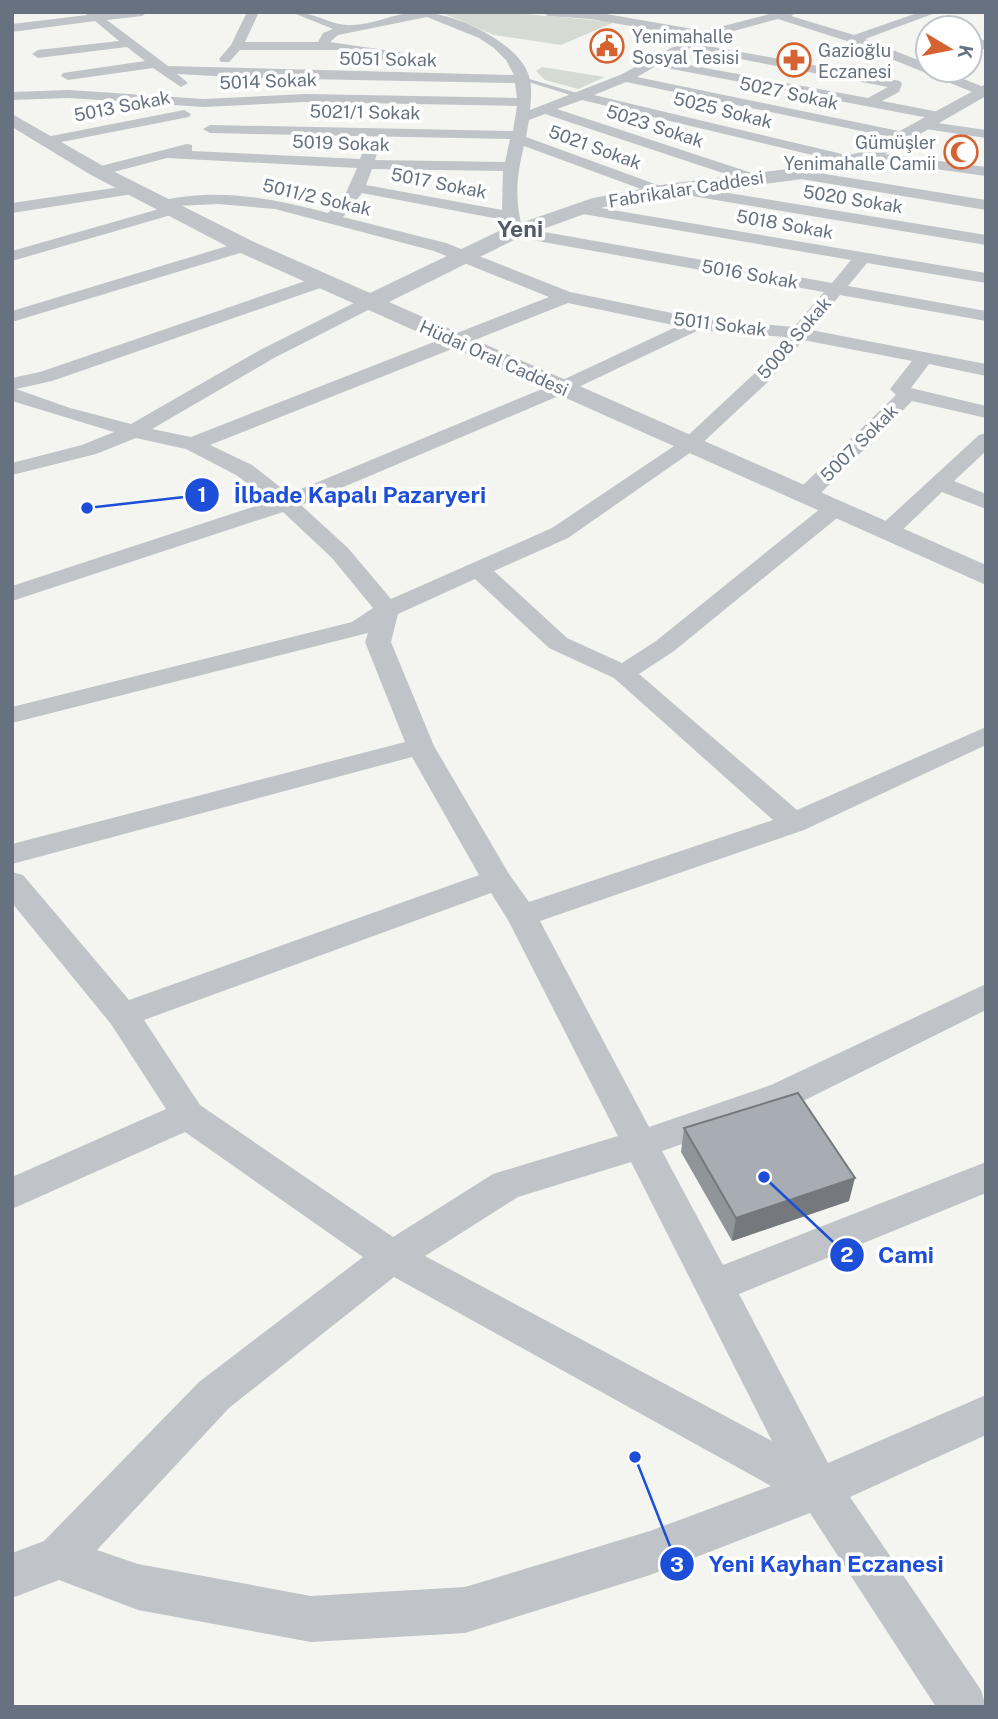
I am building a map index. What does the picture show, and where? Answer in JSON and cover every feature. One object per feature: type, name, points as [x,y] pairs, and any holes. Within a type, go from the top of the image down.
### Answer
[{"type":"street","points":[[12,28],[94,15],[142,12]]},
{"type":"street","points":[[212,70],[237,46],[253,12]]},
{"type":"street","points":[[287,36],[295,12],[346,29]]},
{"type":"street","points":[[548,12],[593,13],[704,35]]},
{"type":"street","points":[[315,60],[330,34],[427,13],[492,41],[512,57],[524,79],[525,102],[507,197],[514,224]]},
{"type":"street","points":[[523,118],[625,78],[704,35],[788,13],[914,64]]},
{"type":"street","points":[[94,15],[163,66],[204,107],[210,129],[205,138],[196,145],[99,171]]},
{"type":"street","points":[[854,38],[914,18]]},
{"type":"street","points":[[315,60],[372,39],[451,22]]},
{"type":"street","points":[[237,46],[287,36]]},
{"type":"street","points":[[287,36],[315,60]]},
{"type":"street","points":[[25,44],[131,43]]},
{"type":"street","points":[[25,44],[68,76],[74,90],[69,94]]},
{"type":"street","points":[[685,45],[885,80],[895,84],[894,89],[871,102]]},
{"type":"street","points":[[346,47],[384,56],[435,59]]},
{"type":"street","points":[[485,58],[512,57]]},
{"type":"street","name":"5051 Sokak","points":[[68,76],[163,66],[212,70],[315,60],[398,77],[524,79]]},
{"type":"street","points":[[654,62],[871,102],[986,134]]},
{"type":"street","points":[[331,219],[349,204],[359,188],[398,77]]},
{"type":"street","name":"5027 Sokak","points":[[625,78],[904,136]]},
{"type":"street","points":[[968,84],[984,90]]},
{"type":"street","name":"Fabrikalar Caddesi","points":[[360,297],[461,256],[514,224],[666,190],[794,174],[861,159],[984,90]]},
{"type":"street","name":"5014 Sokak","points":[[12,96],[69,94],[204,107],[305,98],[383,115],[525,102]]},
{"type":"street","name":"5025 Sokak","points":[[583,96],[861,159],[986,172]]},
{"type":"street","name":"5013 Sokak","points":[[46,141],[204,107]]},
{"type":"street","name":"5023 Sokak","points":[[545,110],[753,178]]},
{"type":"street","name":"5021/1 Sokak","points":[[210,129],[383,115],[518,137]]},
{"type":"street","name":"Hüdai Oral Caddesi","points":[[12,119],[99,171],[244,246],[986,576]]},
{"type":"street","name":"5021 Sokak","points":[[518,137],[666,190]]},
{"type":"street","name":"5019 Sokak","points":[[170,154],[367,164],[511,167]]},
{"type":"street","points":[[794,174],[981,204],[986,186]]},
{"type":"street","name":"5017 Sokak","points":[[359,188],[514,224]]},
{"type":"street","points":[[12,208],[134,190]]},
{"type":"street","name":"5020 Sokak","points":[[666,190],[986,240]]},
{"type":"street","name":"5011/2 Sokak","points":[[12,256],[200,199],[275,204],[440,247],[461,256]]},
{"type":"street","name":"5018 Sokak","points":[[577,209],[985,275]]},
{"type":"street","name":"5016 Sokak","points":[[514,224],[835,290],[986,316]]},
{"type":"street","points":[[12,317],[244,246]]},
{"type":"street","name":"5011 Sokak","points":[[461,256],[566,297],[696,324],[798,333],[986,370]]},
{"type":"street","name":"5008 Sokak","points":[[17,708],[361,627],[387,610],[560,533],[690,444],[763,376],[863,257]]},
{"type":"street","points":[[12,384],[45,377],[323,281]]},
{"type":"street","points":[[12,469],[89,450],[134,431],[360,297]]},
{"type":"street","points":[[194,444],[566,297]]},
{"type":"street","points":[[12,594],[287,503],[561,388],[696,324]]},
{"type":"street","name":"5007 Sokak","points":[[805,496],[908,394],[900,389],[924,358]]},
{"type":"street","points":[[12,394],[63,412],[194,444],[244,470],[287,503],[340,553],[387,610],[378,642],[420,746],[497,880],[523,916],[819,1489],[964,1707]]},
{"type":"street","points":[[908,394],[986,412]]},
{"type":"street","points":[[887,533],[986,439]]},
{"type":"street","points":[[939,483],[986,502]]},
{"type":"street","points":[[623,673],[665,646],[834,509]]},
{"type":"street","points":[[478,569],[558,643],[623,673],[794,823]]},
{"type":"street","points":[[523,916],[794,823],[986,735]]},
{"type":"street","points":[[12,854],[420,746]]},
{"type":"street","points":[[123,1015],[497,880]]},
{"type":"street","points":[[12,882],[123,1015],[188,1115],[392,1257],[819,1489]]},
{"type":"street","points":[[12,1576],[59,1558],[214,1395],[392,1257],[506,1185],[641,1144],[783,1094],[986,996]]},
{"type":"street","points":[[12,1194],[188,1115]]},
{"type":"street","points":[[713,1287],[986,1177]]},
{"type":"street","points":[[59,1558],[138,1587],[311,1619],[465,1610],[650,1553],[819,1489],[986,1414]]},
{"type":"lane","points":[[524,79],[583,96]]},
{"type":"shaded area","points":[[440,12],[502,12],[615,22],[561,45],[494,35]]},
{"type":"shaded area","points":[[542,67],[605,77],[578,89],[545,80],[536,71]]},
{"type":"building","points":[[798,1093],[855,1178],[736,1218],[684,1128]]},
{"type":"place","name":"Yenimahalle Sosyal Tesisi","points":[[607,46]]},
{"type":"place","name":"Gazioğlu Eczanesi","points":[[794,60]]},
{"type":"place","name":"Gümüşler Yenimahalle Camii","points":[[961,152]]},
{"type":"place","name":"İlbade Kapalı Pazaryeri","points":[[87,508]]},
{"type":"place","name":"Cami","points":[[764,1177]]},
{"type":"place","name":"Yeni Kayhan Eczanesi","points":[[635,1457]]},
{"type":"district","name":"Yeni","points":[[520,228]]}]
